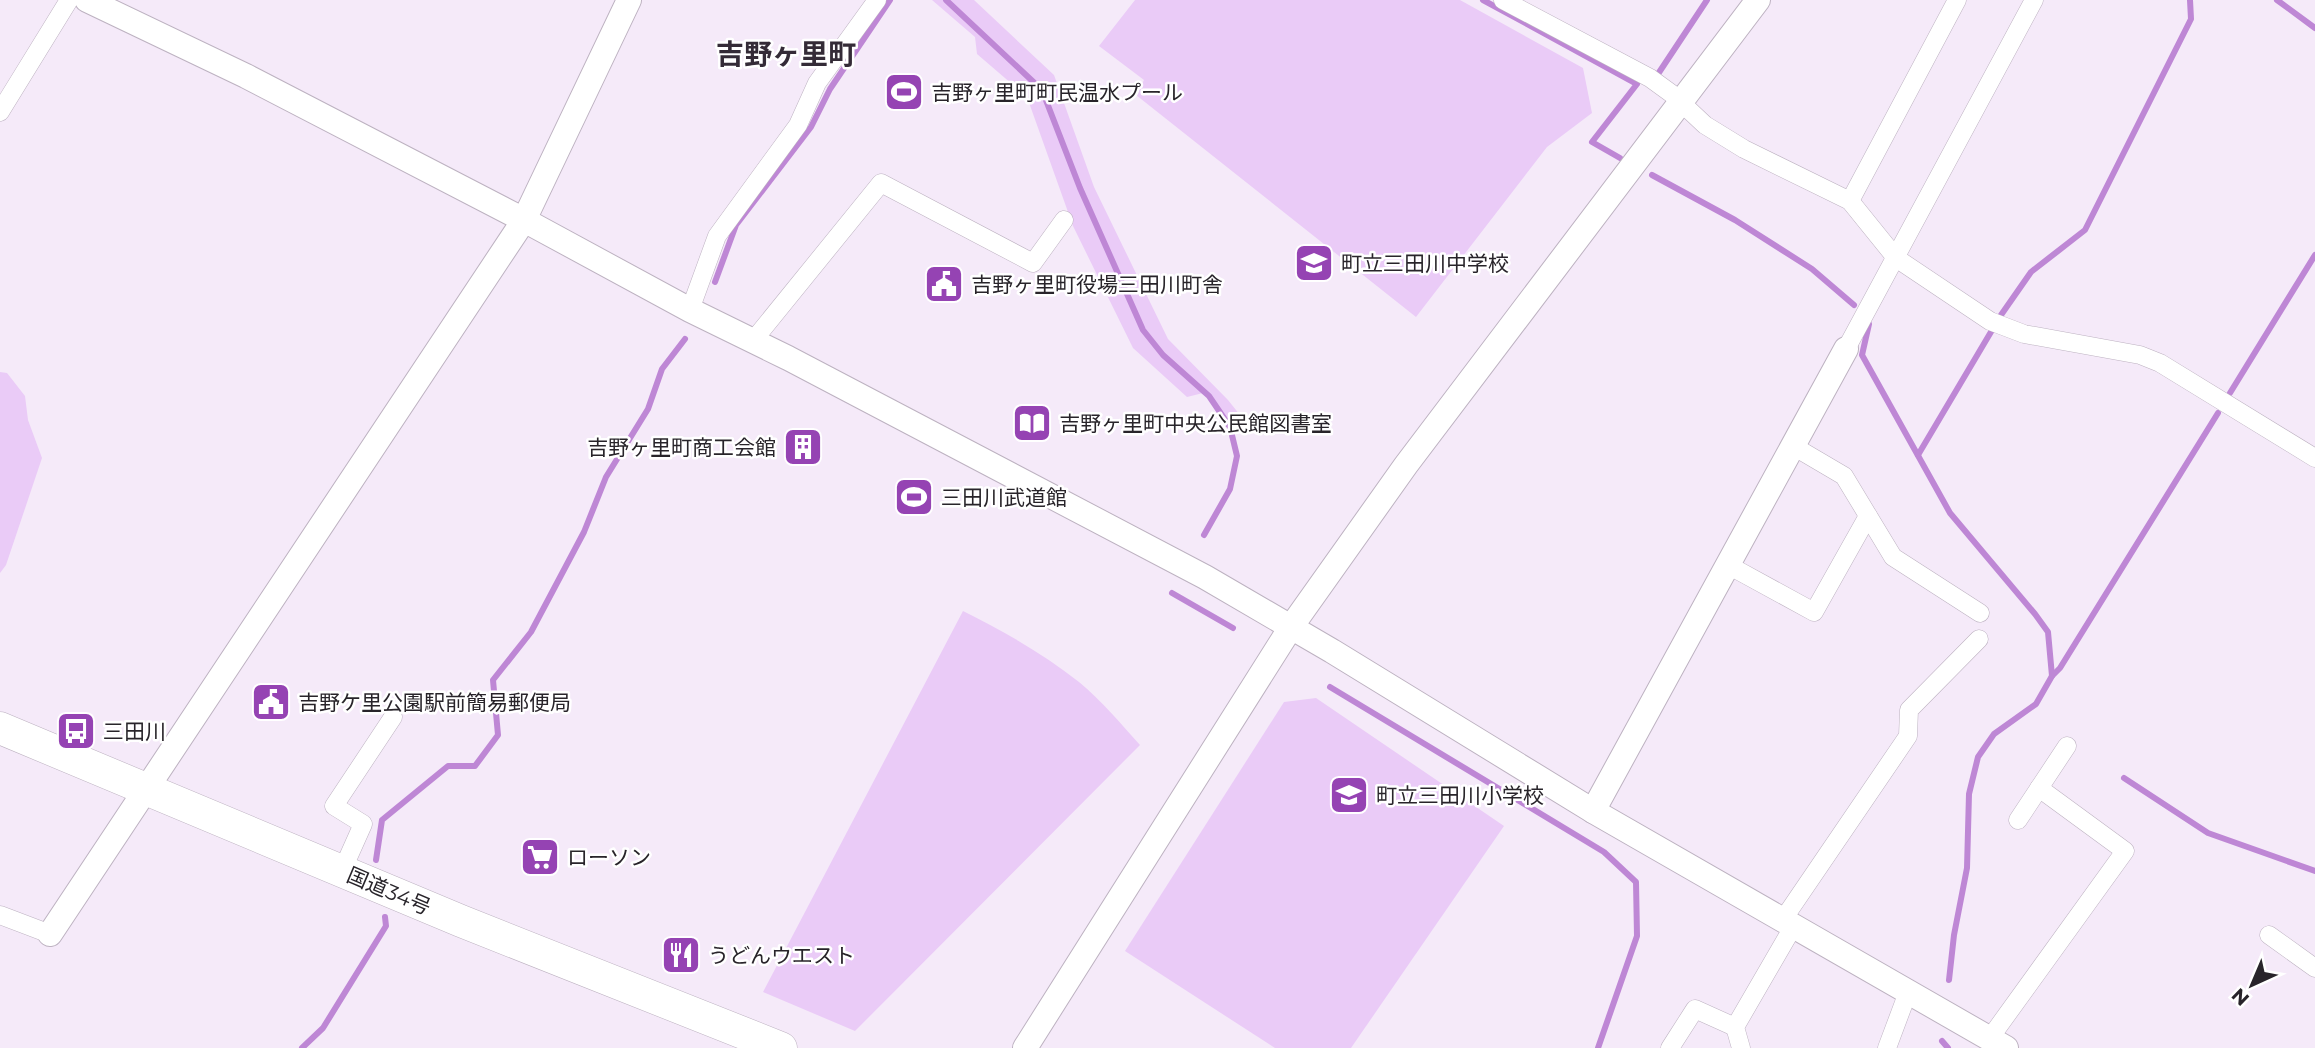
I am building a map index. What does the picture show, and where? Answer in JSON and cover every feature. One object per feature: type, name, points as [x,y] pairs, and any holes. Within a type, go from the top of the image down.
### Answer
[{"type":"highway","name":"国道34号","points":[[0,728],[461,921],[781,1048]]},
{"type":"street","points":[[0,112],[69,0]]},
{"type":"street","points":[[87,0],[246,76],[1205,577],[1593,811],[1998,1043],[2124,851],[2039,789]]},
{"type":"street","points":[[0,915],[50,934],[524,220],[629,0]]},
{"type":"street","points":[[690,310],[717,236],[798,125],[817,83],[877,0]]},
{"type":"street","points":[[1503,0],[1650,78],[1705,125],[1744,149],[1850,201],[1896,258],[1996,324],[2024,334],[2140,355],[2160,363],[2315,458]]},
{"type":"street","points":[[1026,1048],[1291,627],[1406,465],[1758,0]]},
{"type":"street","points":[[1850,201],[1957,0]]},
{"type":"street","points":[[1593,811],[2034,0]]},
{"type":"street","points":[[752,342],[881,183],[1033,263],[1064,220]]},
{"type":"street","points":[[1793,446],[1844,476],[1893,557],[1980,613]]},
{"type":"street","points":[[1728,565],[1814,612],[1868,516]]},
{"type":"street","points":[[1741,1048],[1735,1027],[1787,924],[1908,736],[1909,710],[1979,639]]},
{"type":"street","points":[[342,871],[363,824],[334,806],[393,717]]},
{"type":"street","points":[[2018,820],[2067,746]]},
{"type":"street","points":[[2269,935],[2315,968]]},
{"type":"street","points":[[1887,1048],[1908,992]]},
{"type":"street","points":[[1670,1048],[1695,1009],[1735,1027]]},
{"type":"shaded area","points":[[932,0],[974,0],[1054,75],[1094,187],[1168,339],[1244,420],[1233,427],[1207,392],[1187,397],[1133,348],[1073,226],[1027,97],[977,54],[975,37]]},
{"type":"shaded area","points":[[1135,0],[1460,0],[1583,68],[1592,113],[1547,147],[1416,317],[1136,95],[1144,80],[1099,46]]},
{"type":"shaded area","points":[[0,372],[7,373],[25,396],[28,420],[42,458],[6,565],[0,573]]},
{"type":"shaded area","points":[[963,611],[1023,644],[1066,672],[1096,697],[1140,745],[855,1031],[763,992]]},
{"type":"shaded area","points":[[1316,698],[1504,826],[1351,1048],[1275,1048],[1125,951],[1284,702]]},
{"type":"waterway","points":[[715,282],[736,225],[811,127],[830,89],[890,0]]},
{"type":"waterway","points":[[946,0],[1042,90],[1080,188],[1143,330],[1163,355],[1209,396],[1230,427],[1237,456],[1230,489],[1204,535]]},
{"type":"waterway","points":[[1483,0],[1637,84],[1592,142],[1620,158]]},
{"type":"waterway","points":[[1658,74],[1707,0]]},
{"type":"waterway","points":[[1918,455],[2001,315],[2031,272],[2085,230],[2191,19],[2190,0]]},
{"type":"waterway","points":[[2277,0],[2315,28]]},
{"type":"waterway","points":[[1652,175],[1735,220],[1812,269],[1854,305]]},
{"type":"waterway","points":[[2230,393],[2315,255]]},
{"type":"waterway","points":[[1869,324],[1862,355],[1950,513],[2048,632],[2052,676],[2036,704],[1994,734],[1978,757],[1969,794],[1967,868],[1954,935],[1949,980]]},
{"type":"waterway","points":[[376,860],[382,820],[448,766],[475,766],[498,735],[493,680],[531,632],[584,532],[606,477],[648,409],[662,369],[685,339]]},
{"type":"waterway","points":[[2052,676],[2060,668],[2218,413]]},
{"type":"waterway","points":[[1172,593],[1233,628]]},
{"type":"waterway","points":[[1330,687],[1604,852],[1636,882],[1637,936],[1598,1048]]},
{"type":"waterway","points":[[2124,778],[2208,833],[2315,871]]},
{"type":"waterway","points":[[302,1048],[323,1028],[386,926],[385,917]]},
{"type":"waterway","points":[[1942,1041],[1948,1048]]},
{"type":"place","name":"吉野ヶ里町町民温水プール","points":[[904,92]]},
{"type":"place","name":"町立三田川中学校","points":[[1314,263]]},
{"type":"place","name":"吉野ヶ里町役場三田川町舎","points":[[944,284]]},
{"type":"place","name":"吉野ヶ里町中央公民館図書室","points":[[1032,423]]},
{"type":"place","name":"吉野ヶ里町商工会館","points":[[803,447]]},
{"type":"place","name":"三田川武道館","points":[[914,497]]},
{"type":"place","name":"吉野ケ里公園駅前簡易郵便局","points":[[271,702]]},
{"type":"place","name":"三田川","points":[[76,731]]},
{"type":"place","name":"町立三田川小学校","points":[[1349,795]]},
{"type":"place","name":"ローソン","points":[[540,857]]},
{"type":"place","name":"うどんウエスト","points":[[681,955]]},
{"type":"district","name":"吉野ヶ里町","points":[[786,54]]}]
